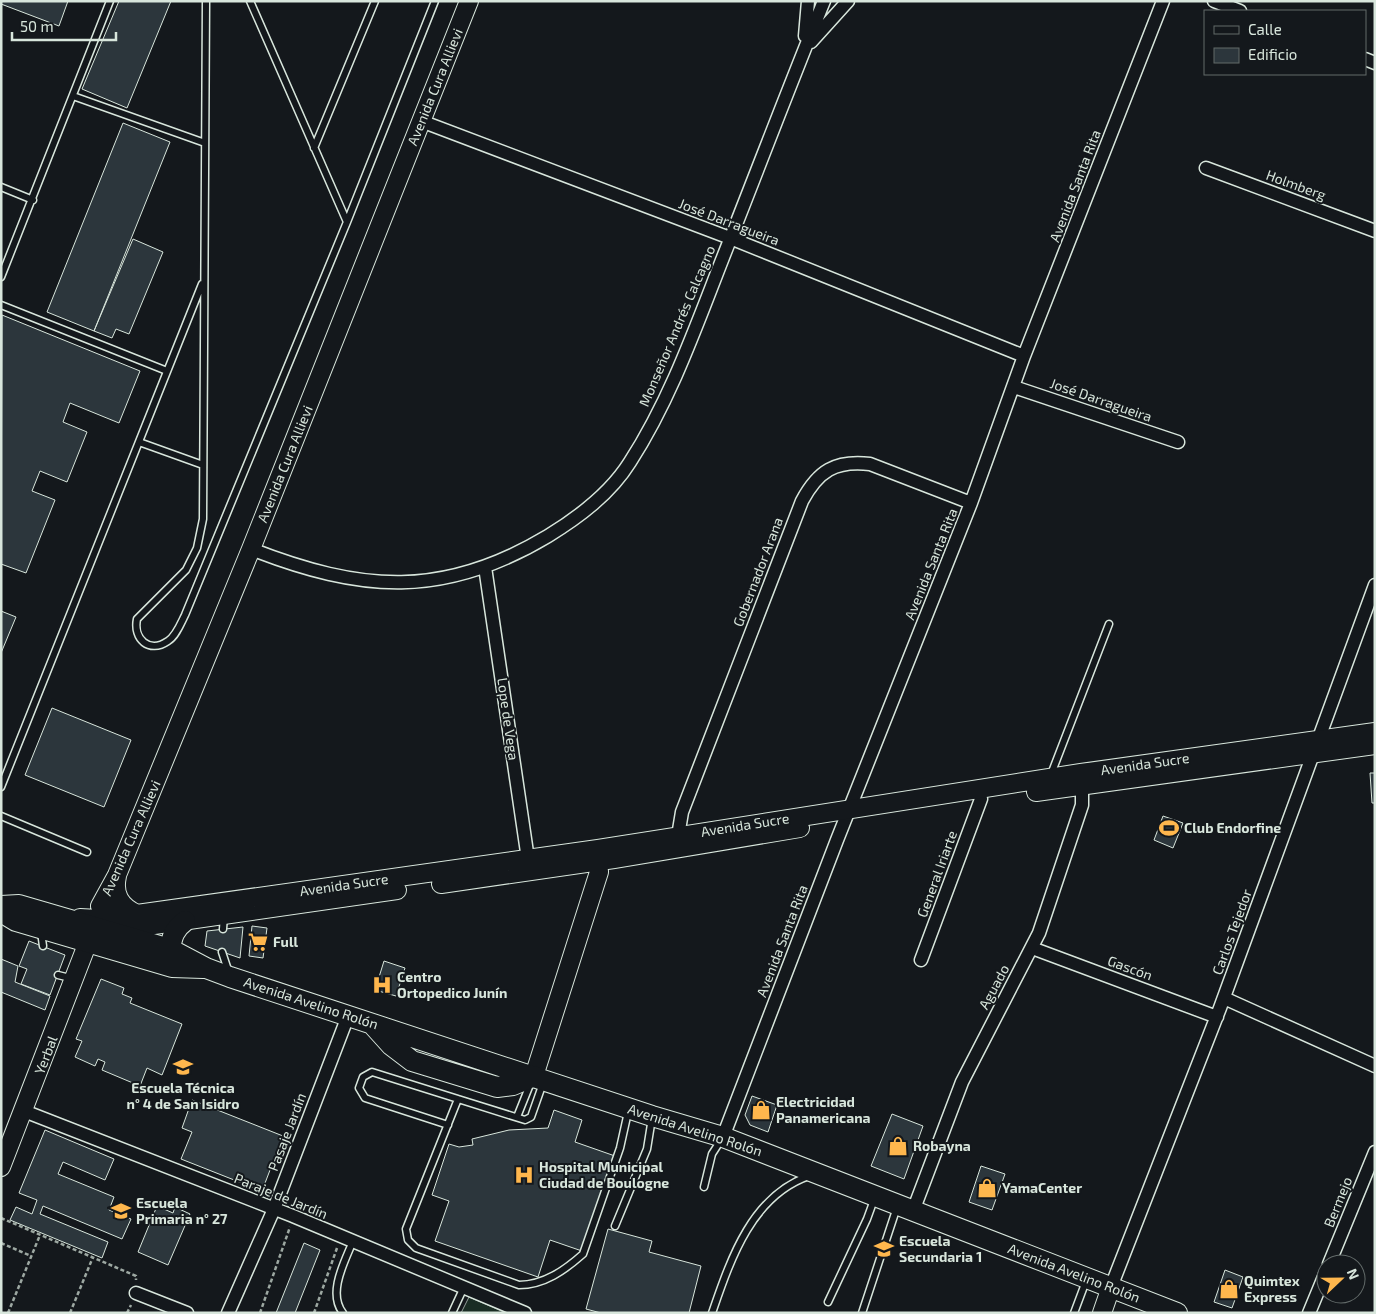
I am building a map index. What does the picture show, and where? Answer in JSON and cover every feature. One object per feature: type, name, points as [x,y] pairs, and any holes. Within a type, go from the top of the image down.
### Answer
[{"type":"main road","name":"Avenida Cura Allievi","points":[[87,918],[107,896],[117,875],[251,549],[469,1]]},
{"type":"main road","name":"Avenida Sucre","points":[[1315,747],[1375,732]]},
{"type":"main road","name":"Avenida Sucre","points":[[116,920],[136,914],[599,855],[847,814],[1082,779],[1315,747],[1375,745]]},
{"type":"main road","name":"Avenida Sucre","points":[[979,794],[1049,778],[1082,779]]},
{"type":"main road","name":"Avenida Sucre","points":[[599,855],[678,836],[847,814]]},
{"type":"main road","points":[[539,1078],[599,872],[599,855]]},
{"type":"main road","name":"Avenida Sucre","points":[[63,917],[116,920],[147,926],[185,921],[223,922],[529,864]]},
{"type":"main road","points":[[117,875],[116,894],[120,902],[136,914]]},
{"type":"main road","points":[[107,896],[107,910],[116,920]]},
{"type":"main road","name":"Avenida Avelino Rolón","points":[[1,906],[19,905],[170,950],[206,968],[230,977],[629,1109],[723,1137],[1111,1287],[1164,1311]]},
{"type":"main road","name":"Avenida Avelino Rolón","points":[[1,912],[42,937],[88,942],[172,967],[206,968]]},
{"type":"main road","points":[[170,950],[173,933],[185,921]]},
{"type":"main road","name":"Yerbal","points":[[1,1166],[24,1111],[66,977],[88,942]]},
{"type":"main road","points":[[1102,1313],[1111,1287]]},
{"type":"street","points":[[804,49],[808,1]]},
{"type":"street","name":"Monseñor Andrés Calcagno","points":[[251,549],[318,573],[375,582],[422,582],[485,567],[538,542],[587,510],[629,464],[677,372],[824,1]]},
{"type":"street","points":[[804,49],[848,1]]},
{"type":"street","name":"Avenida Santa Rita","points":[[723,1137],[847,814],[971,503],[1024,356],[1163,1]]},
{"type":"street","points":[[1214,1],[1237,10]]},
{"type":"street","name":"José Darragueira","points":[[421,121],[730,238],[1024,356]]},
{"type":"street","name":"Holmberg","points":[[1206,168],[1375,230]]},
{"type":"street","name":"José Darragueira","points":[[1014,387],[1178,442]]},
{"type":"street","name":"Gobernador Arana","points":[[678,836],[682,812],[802,501],[817,478],[838,465],[852,462],[870,464],[971,503]]},
{"type":"street","name":"Lope de Vega","points":[[485,567],[529,864]]},
{"type":"street","name":"Carlos Tejedor","points":[[1111,1287],[1217,1017],[1375,585]]},
{"type":"street","name":"Aguado","points":[[906,1208],[962,1082],[1032,948],[1082,805],[1082,779]]},
{"type":"street","name":"General Iriarte","points":[[921,960],[979,794]]},
{"type":"street","name":"Gascón","points":[[1032,948],[1217,1017]]},
{"type":"street","points":[[1224,998],[1375,1066]]},
{"type":"street","name":"Pasaje Jardín","points":[[228,1313],[274,1209],[348,1016]]},
{"type":"street","name":"Paraje de Jardín","points":[[24,1111],[294,1216],[525,1313]]},
{"type":"street","name":"Bermejo","points":[[1333,1254],[1375,1152]]},
{"type":"street","points":[[136,1293],[187,1313]]},
{"type":"street","points":[[1309,1313],[1316,1296]]},
{"type":"lane","points":[[1,277],[110,1]]},
{"type":"lane","points":[[206,1],[203,519],[197,548],[186,570],[137,619],[135,629],[138,638],[146,645],[157,646],[168,641],[185,615],[347,222],[435,1]]},
{"type":"lane","points":[[250,1],[347,222]]},
{"type":"lane","points":[[314,148],[375,1]]},
{"type":"lane","points":[[73,96],[205,143]]},
{"type":"lane","points":[[1,187],[33,200]]},
{"type":"lane","points":[[1,787],[204,279]]},
{"type":"lane","points":[[1,305],[167,371]]},
{"type":"lane","points":[[139,442],[202,464]]},
{"type":"lane","points":[[1049,778],[1109,624]]},
{"type":"lane","points":[[1,816],[87,852]]},
{"type":"lane","points":[[222,952],[230,977]]},
{"type":"lane","points":[[448,1125],[365,1098],[359,1088],[363,1077],[372,1072],[525,1120],[531,1117],[539,1078]]},
{"type":"lane","points":[[517,1117],[539,1078]]},
{"type":"lane","points":[[458,1099],[406,1229],[408,1240],[416,1248],[519,1285],[531,1285],[544,1281],[570,1266],[584,1254],[620,1148],[623,1125],[629,1109]]},
{"type":"lane","points":[[615,1226],[647,1149],[652,1116]]},
{"type":"lane","points":[[704,1187],[712,1154],[723,1137]]},
{"type":"lane","points":[[712,1313],[731,1260],[761,1209],[787,1186],[817,1173]]},
{"type":"lane","points":[[828,1302],[867,1219],[875,1196]]},
{"type":"lane","points":[[862,1313],[906,1208]]},
{"type":"lane","points":[[343,1313],[337,1294],[347,1238]]},
{"type":"lane","points":[[1074,1313],[1087,1278]]},
{"type":"lane","points":[[452,1313],[464,1287]]},
{"type":"path","points":[[260,1313],[294,1216]]},
{"type":"path","points":[[1,1218],[136,1276],[136,1293],[127,1313]]},
{"type":"path","points":[[8,1313],[40,1235]]},
{"type":"path","points":[[314,1313],[347,1238]]},
{"type":"path","points":[[1,1243],[31,1256]]},
{"type":"path","points":[[70,1313],[93,1258]]},
{"type":"green space","points":[[469,1297],[506,1313],[461,1313]]},
{"type":"building","points":[[1,1],[68,1],[59,26],[1,4]]},
{"type":"building","points":[[119,1],[171,1],[127,108],[82,89]]},
{"type":"building","points":[[123,123],[170,142],[94,331],[47,312]]},
{"type":"building","points":[[133,239],[163,252],[129,334],[116,329],[112,338],[94,331]]},
{"type":"building","points":[[2,315],[140,371],[119,423],[70,403],[63,422],[87,432],[67,482],[40,471],[32,491],[55,500],[26,573],[1,564]]},
{"type":"building","points":[[1,611],[16,617],[1,653]]},
{"type":"building","points":[[52,708],[131,740],[104,807],[25,775]]},
{"type":"building","points":[[1370,773],[1375,773],[1375,803],[1372,803]]},
{"type":"building","name":"Club Endorfine","points":[[1163,816],[1183,823],[1173,848],[1154,840]]},
{"type":"building","name":"Full","points":[[252,926],[267,928],[263,958],[249,956]]},
{"type":"building","points":[[243,927],[240,958],[205,946],[207,931]]},
{"type":"building","points":[[29,941],[65,955],[50,995],[21,984],[27,969],[19,966]]},
{"type":"building","points":[[1,959],[18,966],[15,982],[50,996],[45,1010],[1,992]]},
{"type":"building","points":[[384,961],[405,968],[396,996],[375,990]]},
{"type":"building","points":[[101,979],[124,988],[122,994],[132,998],[130,1003],[182,1024],[162,1075],[147,1068],[140,1086],[102,1070],[105,1062],[98,1059],[95,1066],[75,1057],[82,1041],[76,1039]]},
{"type":"building","name":"Electricidad Panamericana","points":[[752,1096],[777,1105],[768,1132],[750,1125],[745,1115]]},
{"type":"building","points":[[192,1100],[283,1136],[262,1191],[181,1159],[192,1132],[182,1128]]},
{"type":"building","name":"Hospital Municipal Ciudad de Boulogne","points":[[554,1110],[582,1120],[575,1142],[615,1156],[582,1251],[550,1240],[538,1277],[435,1241],[449,1201],[432,1195],[449,1144],[459,1147],[473,1145],[472,1139],[509,1130],[548,1128]]},
{"type":"building","name":"Robayna","points":[[892,1114],[923,1126],[904,1179],[871,1166]]},
{"type":"building","points":[[45,1130],[114,1159],[105,1180],[63,1162],[58,1174],[114,1197],[109,1210],[131,1219],[122,1239],[43,1206],[40,1214],[108,1242],[102,1258],[10,1220],[16,1207],[32,1214],[37,1200],[19,1193]]},
{"type":"building","name":"YamaCenter","points":[[981,1166],[1005,1174],[992,1210],[969,1202]]},
{"type":"building","points":[[157,1206],[173,1213],[175,1207],[190,1214],[168,1265],[138,1252]]},
{"type":"building","points":[[608,1229],[652,1241],[649,1252],[701,1266],[689,1313],[601,1313],[586,1309]]},
{"type":"building","points":[[304,1243],[320,1250],[295,1313],[276,1313]]},
{"type":"building","name":"Quimtex Express","points":[[1225,1270],[1243,1277],[1232,1308],[1214,1302]]},
{"type":"place","name":"Club Endorfine","points":[[1169,828]]},
{"type":"place","name":"Full","points":[[258,942]]},
{"type":"place","name":"Centro Ortopedico Junín","points":[[382,985]]},
{"type":"place","name":"Escuela Técnica n° 4 de San Isidro","points":[[183,1067]]},
{"type":"place","name":"Electricidad Panamericana","points":[[761,1110]]},
{"type":"place","name":"Robayna","points":[[898,1146]]},
{"type":"place","name":"Hospital Municipal Ciudad de Boulogne","points":[[524,1175]]},
{"type":"place","name":"YamaCenter","points":[[987,1188]]},
{"type":"place","name":"Escuela Primaria n° 27","points":[[121,1211]]},
{"type":"place","name":"Escuela Secundaria 1","points":[[884,1249]]},
{"type":"place","name":"Quimtex Express","points":[[1229,1289]]}]
